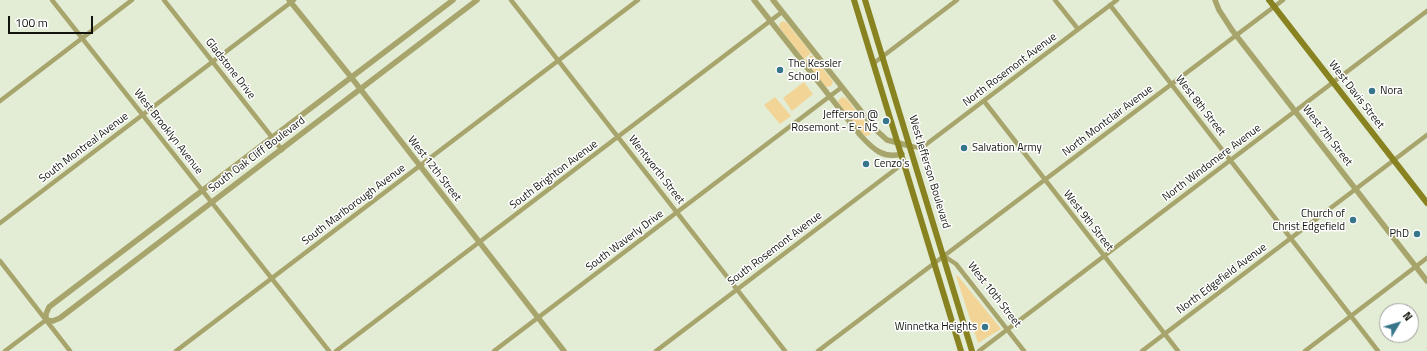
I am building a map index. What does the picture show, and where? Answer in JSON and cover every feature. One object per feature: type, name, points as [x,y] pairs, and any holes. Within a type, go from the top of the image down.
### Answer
[{"type":"main road","name":"West Jefferson Boulevard","points":[[854,0],[962,351]]},
{"type":"main road","name":"West Jefferson Boulevard","points":[[865,0],[972,351]]},
{"type":"main road","name":"West Davis Street","points":[[1269,0],[1427,204]]},
{"type":"street","name":"West Brooklyn Avenue","points":[[52,0],[329,351]]},
{"type":"street","points":[[0,101],[132,0]]},
{"type":"street","name":"Gladstone Drive","points":[[164,0],[282,150]]},
{"type":"street","name":"South Oak Cliff Boulevard","points":[[46,320],[46,314],[49,307],[453,0]]},
{"type":"street","name":"South Oak Cliff Boulevard","points":[[5,351],[46,320],[60,318],[477,0]]},
{"type":"street","name":"Wentworth Street","points":[[511,0],[785,351]]},
{"type":"street","name":"South Marlborough Avenue","points":[[176,351],[638,0]]},
{"type":"street","points":[[754,0],[860,136],[874,148],[888,156],[902,154]]},
{"type":"street","points":[[773,0],[883,137],[887,140],[910,146]]},
{"type":"street","points":[[874,63],[957,0]]},
{"type":"street","points":[[1055,0],[1078,30]]},
{"type":"street","name":"North Rosemont Avenue","points":[[910,146],[920,148],[924,146],[1117,0]]},
{"type":"street","name":"West 7th Street","points":[[1215,0],[1226,22],[1236,36],[1427,282]]},
{"type":"street","name":"North Montclair Avenue","points":[[818,351],[1283,0]]},
{"type":"street","name":"South Montreal Avenue","points":[[0,223],[291,1]]},
{"type":"street","name":"West 12th Street","points":[[291,1],[564,351]]},
{"type":"street","name":"West 8th Street","points":[[1110,5],[1378,351]]},
{"type":"street","name":"North Windomere Avenue","points":[[979,351],[1427,11]]},
{"type":"street","name":"South Brighton Avenue","points":[[336,351],[782,12]]},
{"type":"street","name":"South Waverly Drive","points":[[494,351],[678,213],[842,87]]},
{"type":"street","name":"West 9th Street","points":[[984,101],[1178,351]]},
{"type":"street","name":"North Edgefield Avenue","points":[[1142,351],[1427,135]]},
{"type":"street","name":"South Rosemont Avenue","points":[[656,351],[905,162]]},
{"type":"street","name":"West 10th Street","points":[[944,256],[956,264],[1024,351]]},
{"type":"street","points":[[1305,351],[1427,258]]},
{"type":"street","points":[[0,261],[70,351]]},
{"type":"shaded area","points":[[783,21],[787,23],[811,53],[804,59],[780,28],[779,24]]},
{"type":"shaded area","points":[[812,55],[832,80],[833,82],[831,86],[825,86],[805,60]]},
{"type":"shaded area","points":[[804,82],[813,94],[792,111],[783,98]]},
{"type":"shaded area","points":[[775,97],[791,116],[780,124],[764,105]]},
{"type":"shaded area","points":[[842,97],[846,98],[871,130],[870,135],[865,136],[863,134],[840,105],[838,101]]},
{"type":"shaded area","points":[[956,276],[958,276],[1001,329],[978,343]]},
{"type":"place","name":"The Kessler School","points":[[780,70]]},
{"type":"place","name":"Nora","points":[[1372,91]]},
{"type":"place","name":"Jefferson @ Rosemont - E - NS","points":[[886,121]]},
{"type":"place","name":"Salvation Army","points":[[964,148]]},
{"type":"place","name":"Cenzo's","points":[[866,164]]},
{"type":"place","name":"Church of Christ Edgefield","points":[[1353,220]]},
{"type":"place","name":"PhD","points":[[1417,234]]},
{"type":"place","name":"Winnetka Heights","points":[[985,327]]}]
